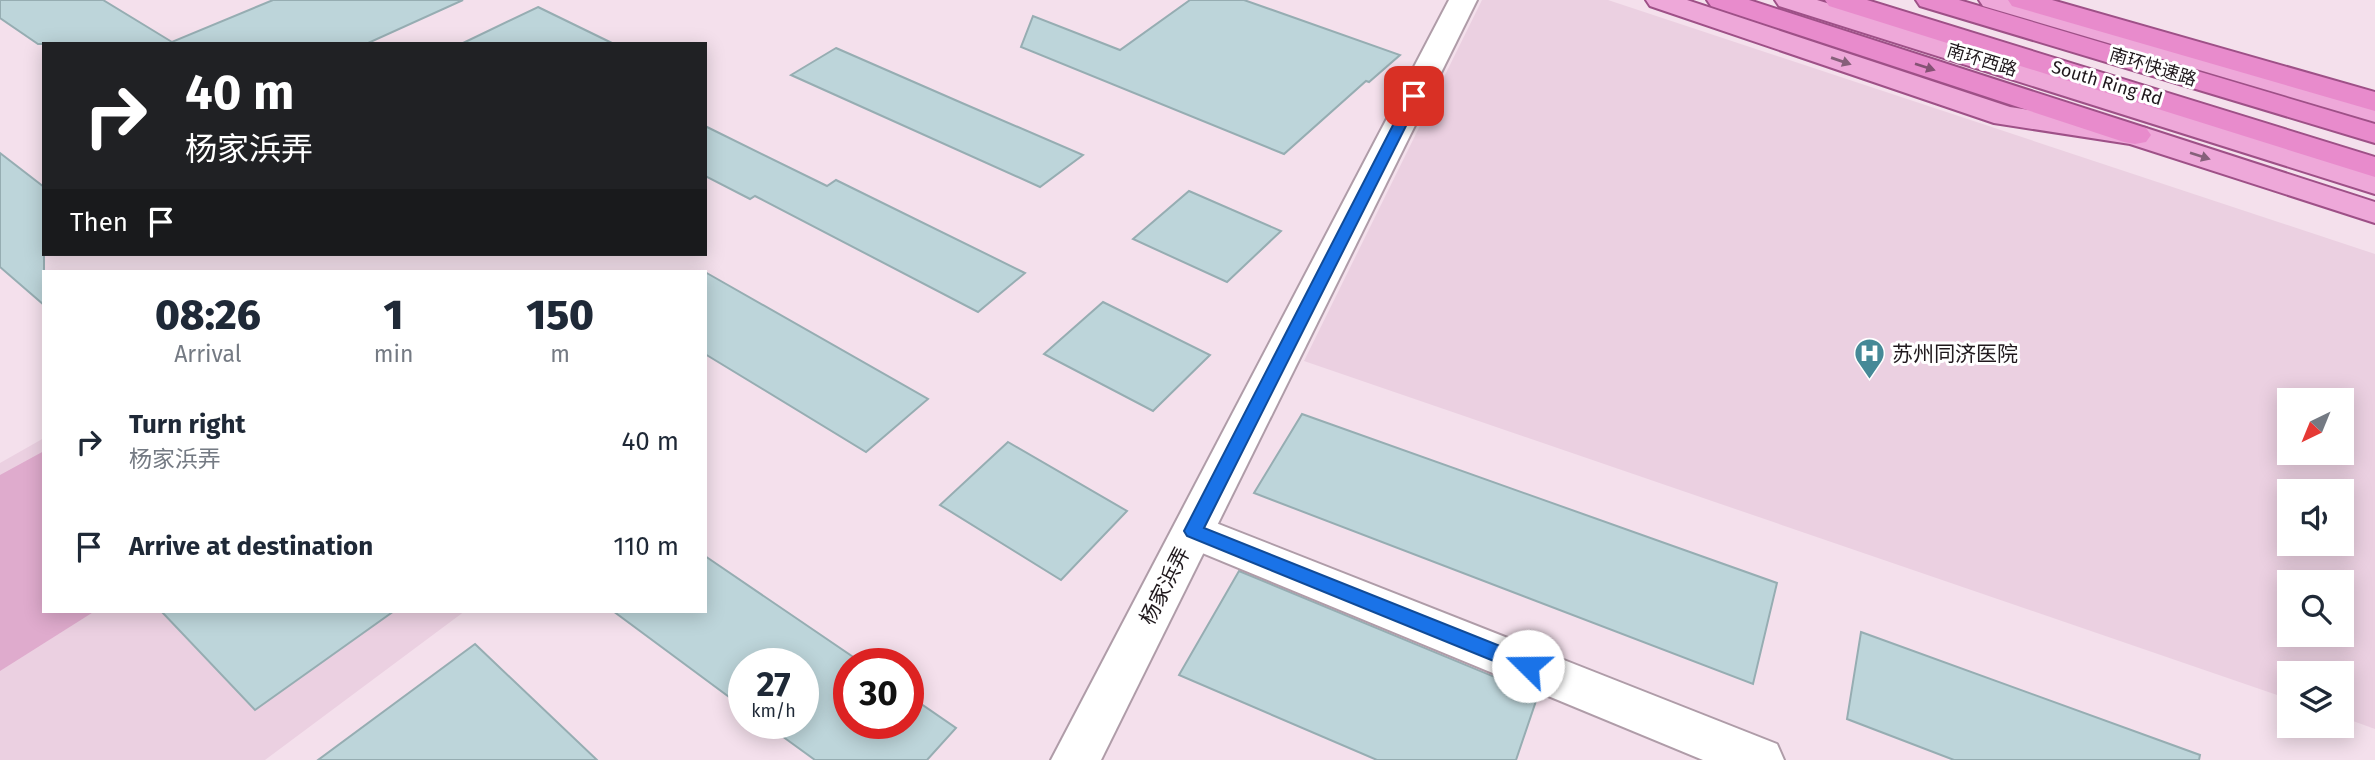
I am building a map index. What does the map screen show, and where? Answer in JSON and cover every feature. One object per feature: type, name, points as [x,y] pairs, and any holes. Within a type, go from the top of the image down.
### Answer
[{"type":"highway","points":[[1721,0],[2135,135]]},
{"type":"highway","name":"South Ring Rd","points":[[1839,0],[2375,167]]},
{"type":"highway","name":"南环快速路","points":[[1930,0],[2375,134]]},
{"type":"highway","points":[[2022,0],[2375,102]]},
{"type":"main road","points":[[1660,0],[2006,116],[2135,135],[2375,213]]},
{"type":"main road","name":"南环西路","points":[[1789,0],[2375,184]]},
{"type":"main road","points":[[1993,0],[2375,113]]},
{"type":"street","name":"杨家浜弄","points":[[1076,760],[1463,0]]},
{"type":"street","points":[[1193,531],[1759,760]]},
{"type":"shaded area","name":"苏州同济医院","points":[[1482,0],[1608,0],[2375,254],[2375,729],[2354,721],[2354,661],[2277,661],[2277,695],[1304,361]]},
{"type":"shaded area","points":[[42,439],[42,613],[462,613],[265,760],[0,760],[0,463]]},
{"type":"shaded area","points":[[42,452],[42,613],[92,613],[0,671],[0,475]]},
{"type":"building","points":[[0,0],[103,0],[172,42],[38,44],[0,18]]},
{"type":"building","points":[[273,0],[463,0],[370,42],[172,42]]},
{"type":"building","points":[[1190,0],[1244,0],[1400,55],[1369,82],[1366,81],[1284,154],[1021,47],[1033,16],[1120,50]]},
{"type":"building","points":[[538,7],[610,42],[465,42]]},
{"type":"building","points":[[836,48],[1083,155],[1040,187],[791,75]]},
{"type":"building","points":[[707,127],[827,186],[836,180],[1025,273],[978,312],[755,196],[750,199],[707,177]]},
{"type":"building","points":[[0,153],[42,185],[42,303],[0,267]]},
{"type":"building","points":[[1189,191],[1281,231],[1227,282],[1133,239]]},
{"type":"building","points":[[707,273],[928,399],[866,452],[707,355]]},
{"type":"building","points":[[1103,302],[1210,355],[1153,411],[1044,354]]},
{"type":"building","points":[[1302,414],[1777,583],[1753,684],[1254,493]]},
{"type":"building","points":[[1008,442],[1127,511],[1061,580],[940,505]]},
{"type":"building","points":[[707,557],[840,648],[833,648],[833,739],[924,739],[924,706],[956,728],[927,760],[815,760],[786,739],[819,739],[819,648],[728,648],[728,696],[616,613],[707,613]]},
{"type":"building","points":[[1239,571],[1538,695],[1516,760],[1377,760],[1179,675]]},
{"type":"building","points":[[163,613],[391,613],[255,710]]},
{"type":"building","points":[[1861,632],[2200,755],[2199,760],[1954,760],[1847,719]]},
{"type":"building","points":[[475,644],[597,760],[318,760]]},
{"type":"place","name":"苏州同济医院","points":[[1869,381]]},
{"type":"route","points":[[1414,96],[1193,531],[1528,666]]}]
